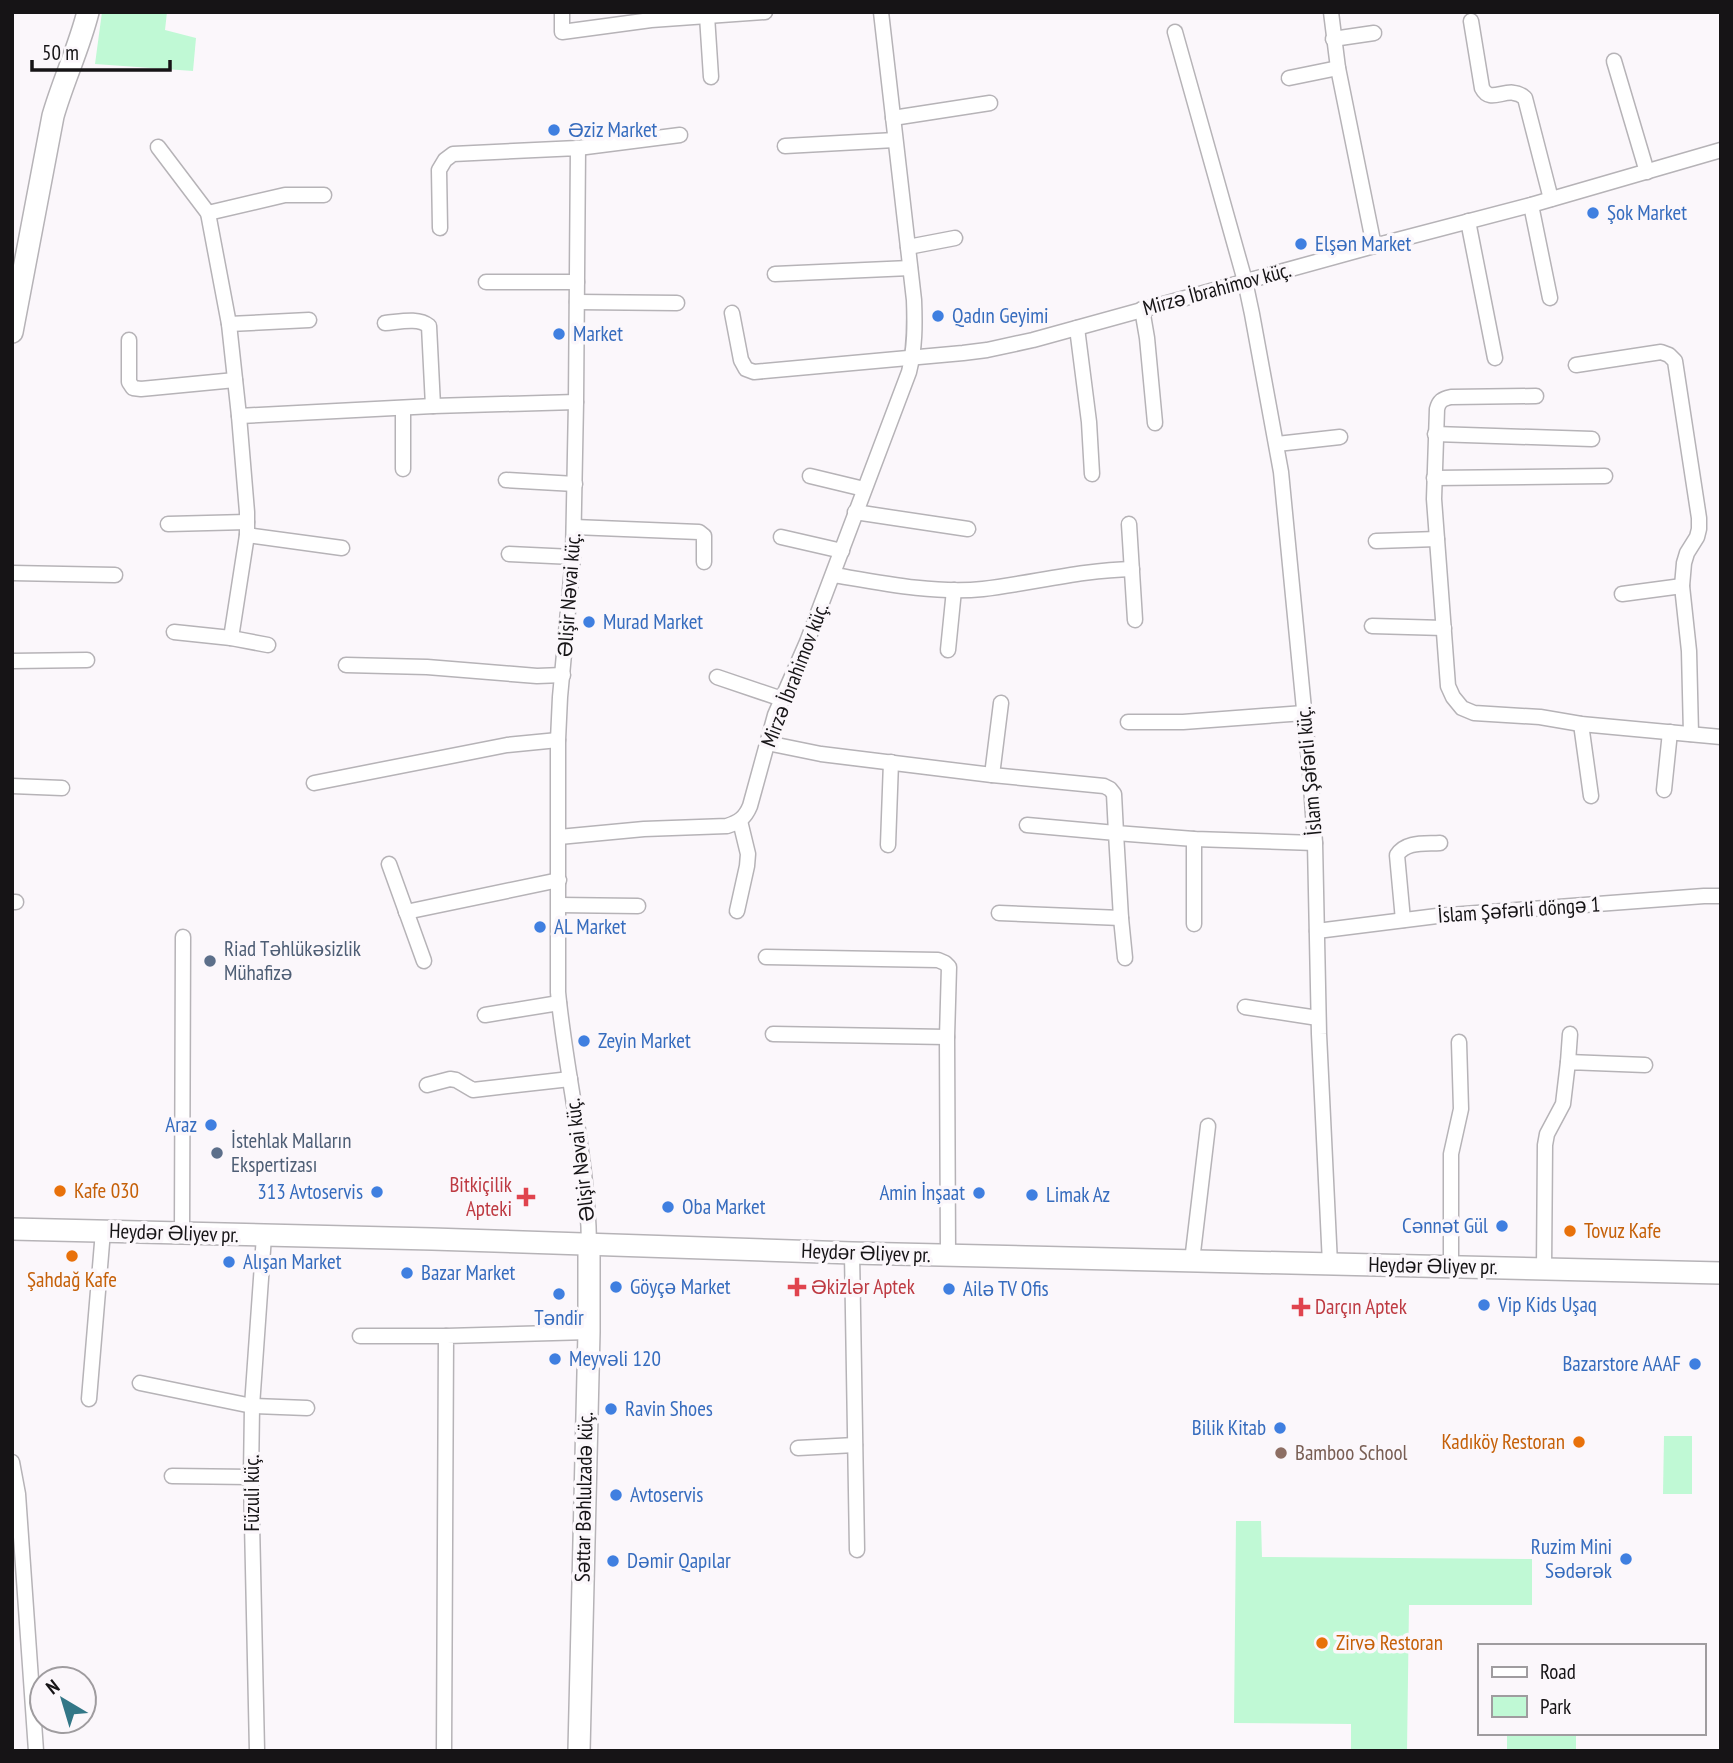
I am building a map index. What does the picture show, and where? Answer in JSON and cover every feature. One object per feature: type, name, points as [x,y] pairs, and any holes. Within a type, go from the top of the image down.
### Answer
[{"type":"main road","points":[[12,332],[53,116],[88,12]]},
{"type":"main road","name":"Heydər Əliyev pr.","points":[[12,1229],[852,1253],[1721,1273]]},
{"type":"main road","name":"Səttar Bəhlulzadə küç.","points":[[579,1751],[589,1244]]},
{"type":"street","points":[[562,12],[562,32],[651,16],[765,12]]},
{"type":"street","name":"Mirzə İbrahimov küç.","points":[[740,821],[750,806],[782,699],[834,575],[913,357],[914,300],[881,12]]},
{"type":"street","points":[[1331,12],[1338,68],[1374,246]]},
{"type":"street","points":[[708,16],[711,77]]},
{"type":"street","points":[[1471,21],[1485,94],[1490,96],[1512,92],[1520,93],[1525,98],[1551,199]]},
{"type":"street","name":"İslam Şəfərli küç.","points":[[1175,32],[1245,281],[1277,444],[1284,496],[1315,843],[1318,1018],[1331,1264]]},
{"type":"street","points":[[1334,39],[1374,33]]},
{"type":"street","points":[[1614,61],[1647,172]]},
{"type":"street","points":[[1289,78],[1338,68]]},
{"type":"street","points":[[893,118],[990,103]]},
{"type":"street","points":[[440,228],[439,170],[453,154],[578,148],[680,135]]},
{"type":"street","points":[[785,146],[895,140]]},
{"type":"street","points":[[158,147],[208,213],[229,324],[247,528],[231,638]]},
{"type":"street","name":"Əlişir Nəvai küç.","points":[[578,148],[573,557],[558,740],[559,1003],[586,1184],[589,1244]]},
{"type":"street","name":"Mirzə İbrahimov küç.","points":[[913,357],[986,350],[1077,328],[1720,153]]},
{"type":"street","points":[[208,213],[285,195],[324,195]]},
{"type":"street","points":[[1531,205],[1550,298]]},
{"type":"street","points":[[1468,221],[1495,358]]},
{"type":"street","points":[[908,247],[955,238]]},
{"type":"street","points":[[775,274],[910,268]]},
{"type":"street","points":[[486,282],[577,282]]},
{"type":"street","points":[[577,302],[677,303]]},
{"type":"street","points":[[1142,309],[1156,423]]},
{"type":"street","points":[[732,313],[741,360],[746,369],[754,373],[913,357]]},
{"type":"street","points":[[229,324],[309,320]]},
{"type":"street","points":[[385,323],[417,321],[425,322],[429,326],[433,406]]},
{"type":"street","points":[[1077,328],[1089,422],[1092,474]]},
{"type":"street","points":[[130,340],[129,382],[133,388],[235,380]]},
{"type":"street","points":[[1577,365],[1661,352],[1675,361],[1699,518],[1697,537],[1684,563],[1682,586],[1689,652],[1691,734]]},
{"type":"street","points":[[1536,396],[1451,397],[1439,402],[1437,409],[1434,478],[1437,539],[1448,686],[1453,697],[1462,708],[1474,713],[1540,717],[1581,724],[1721,737]]},
{"type":"street","points":[[239,416],[576,402]]},
{"type":"street","points":[[403,408],[403,469]]},
{"type":"street","points":[[1435,434],[1592,439]]},
{"type":"street","points":[[1277,444],[1339,437]]},
{"type":"street","points":[[810,476],[864,489]]},
{"type":"street","points":[[1434,478],[1605,476]]},
{"type":"street","points":[[506,480],[575,484]]},
{"type":"street","points":[[855,512],[968,529]]},
{"type":"street","points":[[168,524],[247,528],[342,548]]},
{"type":"street","points":[[1129,524],[1135,620]]},
{"type":"street","points":[[574,527],[699,532],[704,536],[704,562]]},
{"type":"street","points":[[781,537],[842,551]]},
{"type":"street","points":[[1376,541],[1437,539]]},
{"type":"street","points":[[509,554],[573,557]]},
{"type":"street","points":[[834,575],[954,590],[982,589],[1106,569],[1132,569]]},
{"type":"street","points":[[12,573],[115,575]]},
{"type":"street","points":[[1622,594],[1682,586]]},
{"type":"street","points":[[948,650],[954,590]]},
{"type":"street","points":[[1371,626],[1444,628]]},
{"type":"street","points":[[174,632],[268,645]]},
{"type":"street","points":[[12,661],[87,660]]},
{"type":"street","points":[[346,664],[563,675]]},
{"type":"street","points":[[717,677],[782,699]]},
{"type":"street","points":[[992,775],[1001,703]]},
{"type":"street","points":[[1128,722],[1183,722],[1304,713]]},
{"type":"street","points":[[1581,724],[1591,796]]},
{"type":"street","points":[[1664,790],[1670,732]]},
{"type":"street","points":[[314,783],[506,745],[558,740]]},
{"type":"street","points":[[767,743],[821,754],[1104,786],[1111,789],[1114,794],[1125,958]]},
{"type":"street","points":[[888,845],[891,762]]},
{"type":"street","points":[[12,786],[62,788]]},
{"type":"street","points":[[559,837],[727,825],[740,821],[748,854],[737,911]]},
{"type":"street","points":[[1027,825],[1194,839],[1315,843]]},
{"type":"street","points":[[1194,839],[1194,924]]},
{"type":"street","points":[[1403,920],[1397,855],[1405,846],[1440,843]]},
{"type":"street","points":[[389,863],[424,961]]},
{"type":"street","points":[[406,912],[559,880]]},
{"type":"street","name":"İslam Şəfərli döngə 1","points":[[1317,931],[1403,920],[1704,896],[1721,897]]},
{"type":"street","points":[[559,905],[638,906]]},
{"type":"street","points":[[999,912],[1121,918]]},
{"type":"street","points":[[182,1234],[183,937]]},
{"type":"street","points":[[766,957],[938,960],[949,967],[948,1255]]},
{"type":"street","points":[[485,1015],[559,1003]]},
{"type":"street","points":[[1245,1007],[1318,1018]]},
{"type":"street","points":[[773,1034],[947,1037]]},
{"type":"street","points":[[1544,1269],[1545,1145],[1547,1134],[1563,1104],[1570,1034]]},
{"type":"street","points":[[1451,1267],[1451,1154],[1461,1109],[1459,1042]]},
{"type":"street","points":[[1568,1062],[1645,1065]]},
{"type":"street","points":[[427,1085],[450,1079],[472,1090],[570,1079]]},
{"type":"street","points":[[1192,1261],[1208,1126]]},
{"type":"street","points":[[89,1399],[103,1231]]},
{"type":"street","name":"Füzuli küç.","points":[[257,1751],[251,1477],[252,1406],[264,1236]]},
{"type":"street","points":[[852,1253],[858,1550]]},
{"type":"street","points":[[360,1336],[589,1332]]},
{"type":"street","points":[[444,1751],[446,1336]]},
{"type":"street","points":[[140,1383],[252,1406],[307,1408]]},
{"type":"street","points":[[798,1448],[855,1445]]},
{"type":"street","points":[[12,1462],[18,1494],[36,1751]]},
{"type":"street","points":[[172,1476],[251,1477]]},
{"type":"street","points":[[12,1646],[29,1645]]},
{"type":"green space","points":[[102,12],[167,12],[165,30],[196,38],[193,71],[95,64]]},
{"type":"green space","points":[[1664,1436],[1692,1436],[1692,1494],[1663,1494]]},
{"type":"green space","points":[[1236,1521],[1261,1521],[1262,1557],[1532,1559],[1532,1605],[1409,1605],[1407,1751],[1351,1751],[1351,1724],[1234,1723]]},
{"type":"green space","points":[[1507,1735],[1576,1735],[1576,1751],[1507,1751]]},
{"type":"place","name":"Əziz Market","points":[[554,130]]},
{"type":"place","name":"Şok Market","points":[[1593,213]]},
{"type":"place","name":"Elşən Market","points":[[1301,244]]},
{"type":"place","name":"Qadın Geyimi","points":[[938,316]]},
{"type":"place","name":"Market","points":[[559,334]]},
{"type":"place","name":"Murad Market","points":[[589,622]]},
{"type":"place","name":"AL Market","points":[[540,927]]},
{"type":"place","name":"Riad Təhlükəsizlik Mühafizə","points":[[210,961]]},
{"type":"place","name":"Zeyin Market","points":[[584,1041]]},
{"type":"place","name":"Araz","points":[[211,1125]]},
{"type":"place","name":"İstehlak Malların Ekspertizası","points":[[217,1153]]},
{"type":"place","name":"Kafe 030","points":[[60,1191]]},
{"type":"place","name":"313 Avtoservis","points":[[377,1192]]},
{"type":"place","name":"Amin İnşaat","points":[[979,1193]]},
{"type":"place","name":"Limak Az","points":[[1032,1195]]},
{"type":"place","name":"Bitkiçilik Apteki","points":[[526,1197]]},
{"type":"place","name":"Oba Market","points":[[668,1207]]},
{"type":"place","name":"Cənnət Gül","points":[[1502,1226]]},
{"type":"place","name":"Tovuz Kafe","points":[[1570,1231]]},
{"type":"place","name":"Şahdağ Kafe","points":[[72,1256]]},
{"type":"place","name":"Alışan Market","points":[[229,1262]]},
{"type":"place","name":"Bazar Market","points":[[407,1273]]},
{"type":"place","name":"Göyçə Market","points":[[616,1287]]},
{"type":"place","name":"Əkizlər Aptek","points":[[797,1287]]},
{"type":"place","name":"Ailə TV Ofis","points":[[949,1289]]},
{"type":"place","name":"Təndir","points":[[559,1294]]},
{"type":"place","name":"Vip Kids Uşaq","points":[[1484,1305]]},
{"type":"place","name":"Darçın Aptek","points":[[1301,1307]]},
{"type":"place","name":"Meyvəli 120","points":[[555,1359]]},
{"type":"place","name":"Bazarstore AAAF","points":[[1695,1364]]},
{"type":"place","name":"Ravin Shoes","points":[[611,1409]]},
{"type":"place","name":"Bilik Kitab","points":[[1280,1428]]},
{"type":"place","name":"Kadıköy Restoran","points":[[1579,1442]]},
{"type":"place","name":"Bamboo School","points":[[1281,1453]]},
{"type":"place","name":"Avtoservis","points":[[616,1495]]},
{"type":"place","name":"Ruzim Mini Sədərək","points":[[1626,1559]]},
{"type":"place","name":"Dəmir Qapılar","points":[[613,1561]]},
{"type":"place","name":"Zirvə Restoran","points":[[1322,1643]]}]
